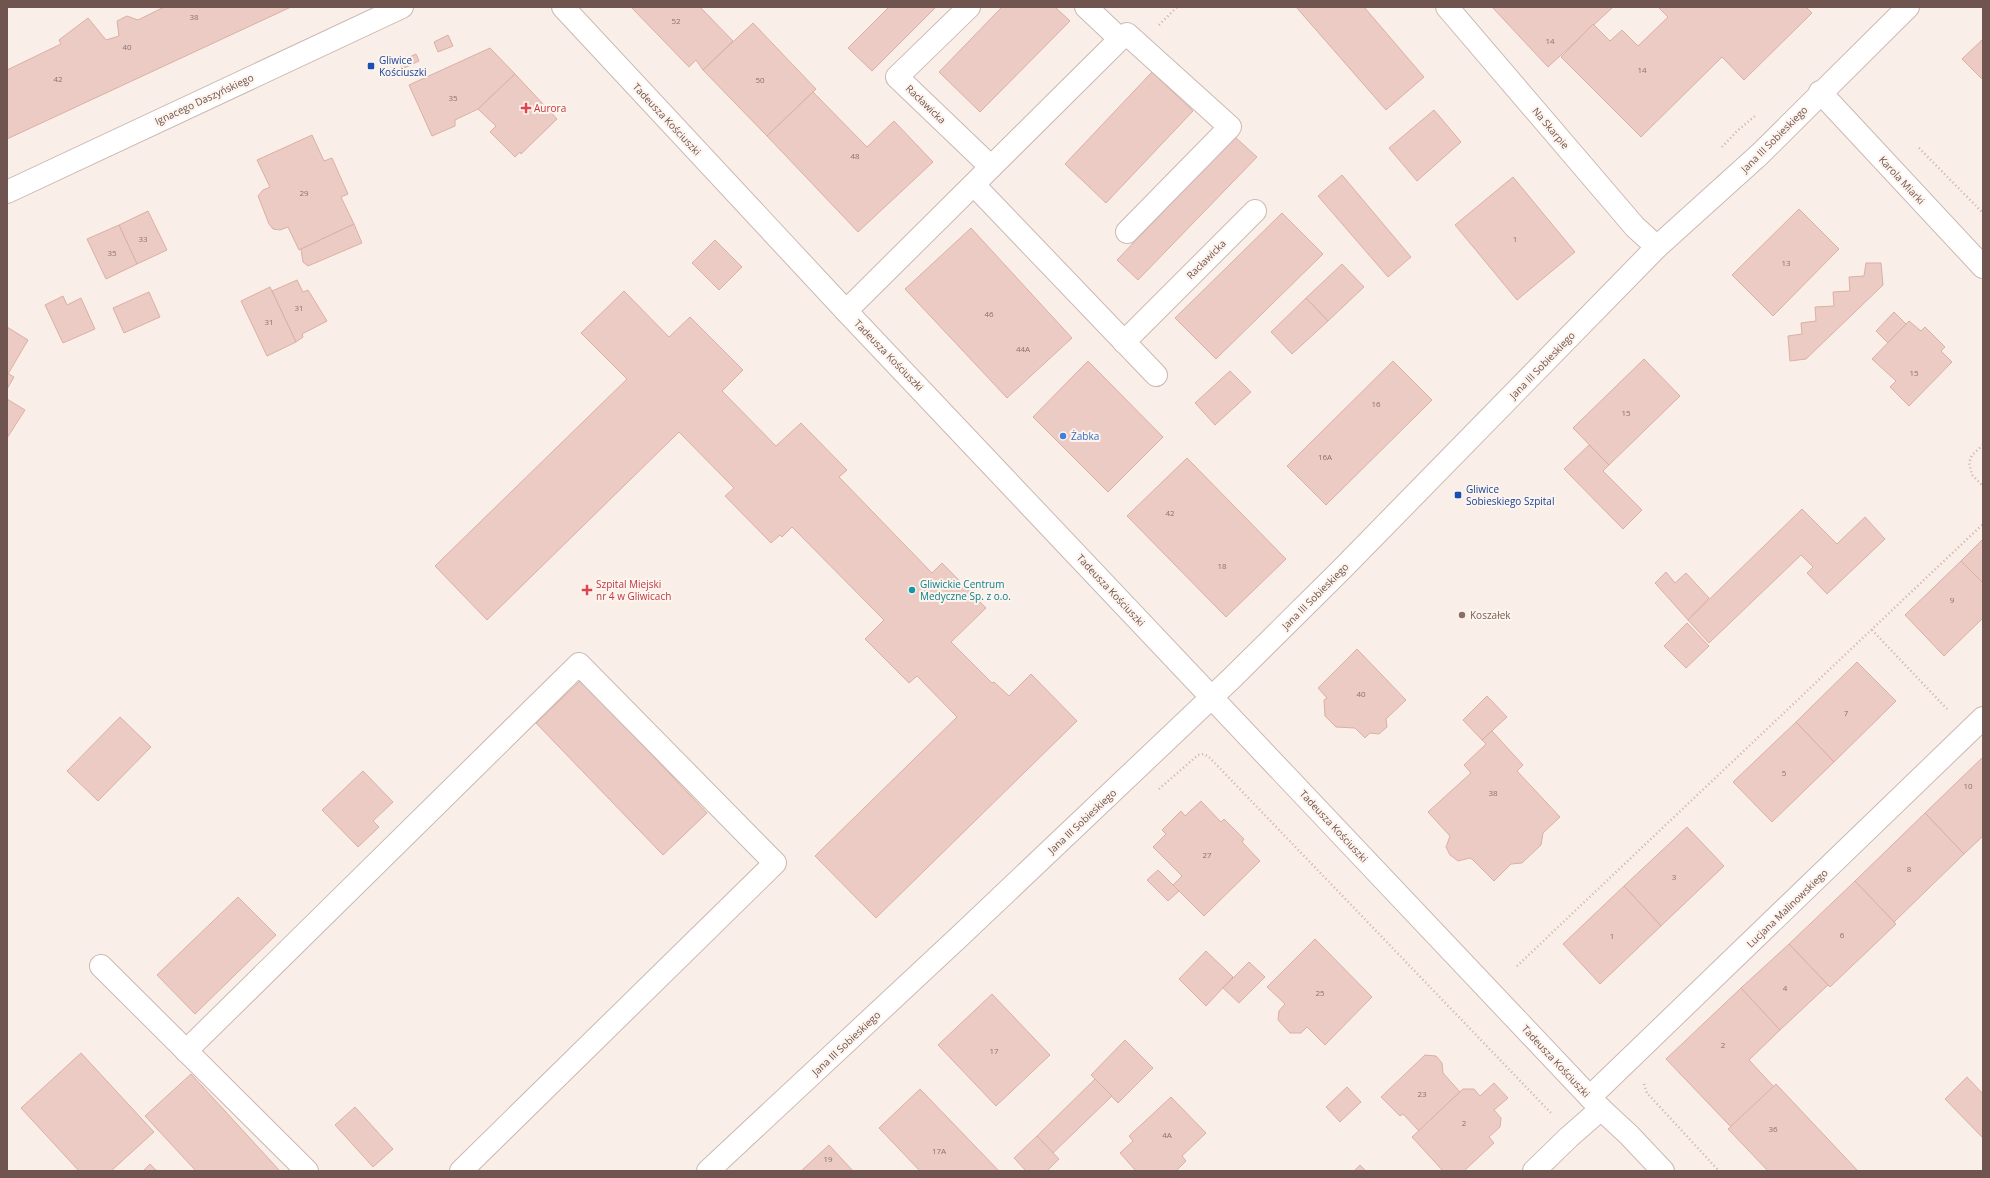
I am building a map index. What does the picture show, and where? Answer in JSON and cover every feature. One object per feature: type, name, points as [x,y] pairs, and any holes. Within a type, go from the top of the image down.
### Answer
[{"type":"street","name":"Ignacego Daszyńskiego","points":[[7,192],[402,7]]},
{"type":"street","name":"Tadeusza Kościuszki","points":[[563,7],[846,311],[1596,1103],[1663,1171]]},
{"type":"street","name":"Racławicka","points":[[969,7],[898,77],[991,167]]},
{"type":"street","points":[[1086,7],[1120,39]]},
{"type":"street","name":"Na Skarpie","points":[[1447,7],[1635,227],[1657,247]]},
{"type":"street","name":"Jana III Sobieskiego","points":[[708,1171],[966,931],[1212,697],[1340,570],[1657,247],[1760,154],[1820,92],[1908,7]]},
{"type":"street","points":[[846,311],[1120,39],[1127,34],[1230,127],[1127,232]]},
{"type":"street","name":"Karola Miarki","points":[[1820,92],[1983,267]]},
{"type":"street","points":[[974,185],[1156,375]]},
{"type":"street","name":"Racławicka","points":[[1124,342],[1255,211]]},
{"type":"street","points":[[186,1051],[579,664],[775,863],[461,1171]]},
{"type":"street","name":"Lucjana Malinowskiego","points":[[1534,1171],[1596,1103],[1983,718]]},
{"type":"street","points":[[101,966],[307,1171]]},
{"type":"path","points":[[1158,27],[1177,7]]},
{"type":"path","points":[[1721,148],[1737,131],[1760,112]]},
{"type":"path","points":[[1919,148],[1983,213]]},
{"type":"path","points":[[1983,445],[1972,455],[1968,463],[1972,475],[1983,486]]},
{"type":"path","points":[[1517,966],[1983,524]]},
{"type":"path","points":[[1872,630],[1953,715]]},
{"type":"path","points":[[1155,794],[1198,755],[1204,754],[1209,757],[1551,1112],[1553,1120]]},
{"type":"path","points":[[1647,1077],[1644,1083],[1647,1093],[1719,1171]]},
{"type":"building","points":[[164,7],[291,7],[7,139],[7,70],[61,44],[59,40],[88,18],[106,40],[119,36],[117,21],[127,16],[138,20]]},
{"type":"building","points":[[631,7],[700,7],[733,41],[703,70],[696,60],[689,67]]},
{"type":"building","points":[[889,7],[936,7],[872,71],[848,48]]},
{"type":"building","points":[[1002,7],[1055,7],[1070,21],[980,112],[939,72]]},
{"type":"building","points":[[1296,7],[1364,7],[1424,77],[1386,110]]},
{"type":"building","points":[[1492,7],[1612,7],[1612,8],[1548,67]]},
{"type":"building","points":[[1658,7],[1806,7],[1812,13],[1744,80],[1722,57],[1641,137],[1561,57],[1593,24],[1610,41],[1622,30],[1638,46],[1668,17]]},
{"type":"building","points":[[753,23],[816,89],[767,136],[703,70]]},
{"type":"building","points":[[448,35],[453,46],[438,52],[434,42]]},
{"type":"building","points":[[1983,39],[1983,80],[1962,59]]},
{"type":"building","points":[[490,48],[515,74],[478,109],[455,120],[455,126],[432,136],[409,85]]},
{"type":"building","points":[[416,54],[419,61],[402,69],[399,62]]},
{"type":"building","points":[[1152,72],[1193,111],[1106,203],[1065,164]]},
{"type":"building","points":[[515,74],[557,119],[521,154],[520,152],[515,157],[490,132],[496,126],[478,109]]},
{"type":"building","points":[[813,92],[867,147],[894,121],[933,162],[858,232],[767,136]]},
{"type":"building","points":[[1434,110],[1461,142],[1417,181],[1389,148]]},
{"type":"building","points":[[312,135],[324,161],[332,158],[348,194],[341,197],[354,224],[299,250],[288,227],[280,230],[273,229],[269,224],[258,196],[263,190],[270,187],[257,160]]},
{"type":"building","points":[[1235,137],[1257,157],[1138,280],[1117,260]]},
{"type":"building","points":[[1342,175],[1411,257],[1388,277],[1318,196]]},
{"type":"building","points":[[1513,177],[1575,252],[1517,300],[1455,225]]},
{"type":"building","points":[[1799,209],[1839,249],[1773,316],[1732,275]]},
{"type":"building","points":[[148,211],[167,250],[137,264],[119,225]]},
{"type":"building","points":[[1282,213],[1323,254],[1216,359],[1175,318]]},
{"type":"building","points":[[354,224],[362,243],[308,266],[303,262],[301,249]]},
{"type":"building","points":[[119,225],[137,264],[106,279],[87,239]]},
{"type":"building","points":[[971,228],[1072,338],[1007,398],[905,289]]},
{"type":"building","points":[[715,240],[742,267],[719,290],[692,263]]},
{"type":"building","points":[[1866,263],[1881,263],[1883,285],[1806,359],[1790,361],[1788,336],[1802,334],[1801,323],[1816,321],[1815,307],[1834,306],[1833,292],[1850,291],[1849,277],[1864,276]]},
{"type":"building","points":[[1342,264],[1364,287],[1328,321],[1306,298]]},
{"type":"building","points":[[297,280],[303,292],[308,290],[327,321],[302,334],[303,337],[296,342],[272,291]]},
{"type":"building","points":[[270,287],[296,342],[267,356],[241,301]]},
{"type":"building","name":"Gliwickie Centrum Medyczne Sp. z o.o.","points":[[624,291],[669,337],[690,317],[743,370],[722,391],[776,446],[801,423],[847,470],[839,477],[932,573],[942,563],[986,608],[951,642],[992,683],[994,682],[1009,696],[1031,674],[1077,721],[876,918],[815,856],[957,717],[917,676],[909,683],[865,639],[884,620],[792,527],[782,537],[780,535],[771,543],[725,496],[734,488],[679,432],[487,620],[435,566],[627,379],[581,333]]},
{"type":"building","points":[[149,292],[160,317],[124,333],[113,308]]},
{"type":"building","points":[[63,296],[67,305],[81,298],[95,329],[63,343],[45,305]]},
{"type":"building","points":[[1306,298],[1328,321],[1292,354],[1271,332]]},
{"type":"building","points":[[1894,312],[1906,324],[1888,343],[1876,331]]},
{"type":"building","points":[[1909,321],[1921,331],[1925,327],[1945,347],[1941,351],[1952,362],[1909,406],[1890,387],[1896,381],[1872,359]]},
{"type":"building","points":[[7,327],[28,340],[8,374],[7,373]]},
{"type":"building","points":[[1644,359],[1680,396],[1609,465],[1573,428]]},
{"type":"building","points":[[1088,361],[1163,437],[1108,492],[1033,417]]},
{"type":"building","points":[[1393,361],[1432,400],[1326,505],[1287,466]]},
{"type":"building","points":[[1230,371],[1251,392],[1215,425],[1195,403]]},
{"type":"building","points":[[7,373],[14,377],[7,389]]},
{"type":"building","points":[[7,399],[25,410],[7,438]]},
{"type":"building","points":[[1589,445],[1609,465],[1603,471],[1642,510],[1623,529],[1564,469]]},
{"type":"building","points":[[1187,458],[1286,559],[1226,617],[1127,516]]},
{"type":"building","points":[[1802,509],[1837,544],[1865,517],[1885,539],[1827,594],[1807,573],[1813,567],[1801,555],[1709,643],[1688,620]]},
{"type":"building","points":[[1983,539],[1983,583],[1961,561]]},
{"type":"building","points":[[1961,561],[1983,583],[1983,618],[1944,656],[1905,615]]},
{"type":"building","points":[[1666,572],[1675,583],[1686,573],[1709,598],[1688,620],[1655,583]]},
{"type":"building","points":[[1687,623],[1709,646],[1686,668],[1664,646]]},
{"type":"building","points":[[1357,649],[1406,700],[1386,719],[1387,727],[1379,734],[1370,733],[1365,738],[1355,728],[1336,727],[1325,716],[1324,700],[1327,698],[1318,688]]},
{"type":"building","points":[[1857,662],[1896,701],[1834,762],[1796,722]]},
{"type":"building","points":[[581,680],[707,813],[663,855],[536,723]]},
{"type":"building","points":[[1487,696],[1507,717],[1482,740],[1463,720]]},
{"type":"building","points":[[120,717],[151,747],[98,801],[67,771]]},
{"type":"building","points":[[1796,722],[1834,762],[1772,822],[1733,782]]},
{"type":"building","points":[[1492,731],[1523,765],[1517,771],[1560,817],[1543,833],[1541,845],[1522,863],[1511,864],[1494,881],[1470,858],[1458,861],[1450,855],[1446,847],[1450,836],[1428,812],[1471,773],[1464,765],[1486,744],[1482,740]]},
{"type":"building","points":[[1983,757],[1983,836],[1964,854],[1925,813]]},
{"type":"building","points":[[363,771],[393,802],[373,821],[379,827],[358,847],[322,810]]},
{"type":"building","points":[[1201,801],[1221,822],[1224,819],[1244,839],[1242,842],[1260,861],[1204,916],[1173,885],[1182,876],[1153,847],[1166,834],[1162,830],[1181,811],[1185,816]]},
{"type":"building","points":[[1925,813],[1964,854],[1894,922],[1855,881]]},
{"type":"building","points":[[1687,827],[1724,866],[1661,926],[1624,886]]},
{"type":"building","points":[[1158,870],[1179,891],[1168,901],[1147,880]]},
{"type":"building","points":[[1855,881],[1896,924],[1830,987],[1789,944]]},
{"type":"building","points":[[1624,886],[1661,926],[1600,984],[1563,944]]},
{"type":"building","points":[[238,897],[276,935],[195,1014],[157,975]]},
{"type":"building","points":[[1315,939],[1372,997],[1325,1045],[1307,1027],[1301,1033],[1290,1033],[1278,1020],[1279,1011],[1285,1004],[1267,987]]},
{"type":"building","points":[[1789,944],[1828,985],[1780,1030],[1741,988]]},
{"type":"building","points":[[1206,951],[1233,977],[1206,1006],[1179,979]]},
{"type":"building","points":[[1249,962],[1265,977],[1239,1003],[1223,988]]},
{"type":"building","points":[[1741,988],[1780,1030],[1749,1060],[1774,1087],[1731,1127],[1666,1059]]},
{"type":"building","points":[[992,994],[1050,1055],[996,1106],[938,1045]]},
{"type":"building","points":[[1125,1040],[1153,1068],[1118,1103],[1091,1075]]},
{"type":"building","points":[[81,1053],[154,1132],[111,1171],[79,1171],[21,1108]]},
{"type":"building","points":[[1425,1055],[1436,1056],[1442,1063],[1443,1073],[1460,1092],[1419,1131],[1403,1114],[1400,1116],[1381,1097]]},
{"type":"building","points":[[191,1074],[280,1171],[196,1171],[145,1116]]},
{"type":"building","points":[[1967,1077],[1983,1094],[1983,1138],[1945,1099]]},
{"type":"building","points":[[1095,1079],[1112,1096],[1053,1153],[1037,1136]]},
{"type":"building","points":[[1494,1083],[1508,1098],[1494,1110],[1501,1118],[1500,1127],[1489,1137],[1494,1143],[1464,1171],[1443,1171],[1412,1137],[1463,1089],[1474,1089],[1480,1096]]},
{"type":"building","points":[[1776,1084],[1858,1171],[1768,1171],[1728,1129]]},
{"type":"building","points":[[1347,1087],[1361,1102],[1340,1122],[1326,1107]]},
{"type":"building","points":[[920,1089],[999,1171],[920,1171],[879,1128]]},
{"type":"building","points":[[1171,1097],[1206,1133],[1182,1156],[1186,1161],[1176,1171],[1136,1171],[1120,1153],[1133,1141],[1129,1136]]},
{"type":"building","points":[[355,1107],[393,1149],[373,1167],[335,1125]]},
{"type":"building","points":[[1037,1136],[1059,1159],[1047,1171],[1026,1171],[1014,1158]]},
{"type":"building","points":[[829,1145],[853,1171],[801,1171]]},
{"type":"building","points":[[150,1164],[157,1171],[143,1171]]},
{"type":"building","points":[[1360,1165],[1366,1171],[1354,1171]]},
{"type":"place","name":"Gliwice Kościuszki","points":[[371,66]]},
{"type":"place","name":"Aurora","points":[[526,108]]},
{"type":"place","name":"Żabka","points":[[1063,436]]},
{"type":"place","name":"Gliwice Sobieskiego Szpital","points":[[1458,495]]},
{"type":"place","name":"Szpital Miejski nr 4 w Gliwicach","points":[[587,590]]},
{"type":"place","name":"Gliwickie Centrum Medyczne Sp. z o.o.","points":[[912,590]]},
{"type":"place","name":"Koszałek","points":[[1462,615]]}]
